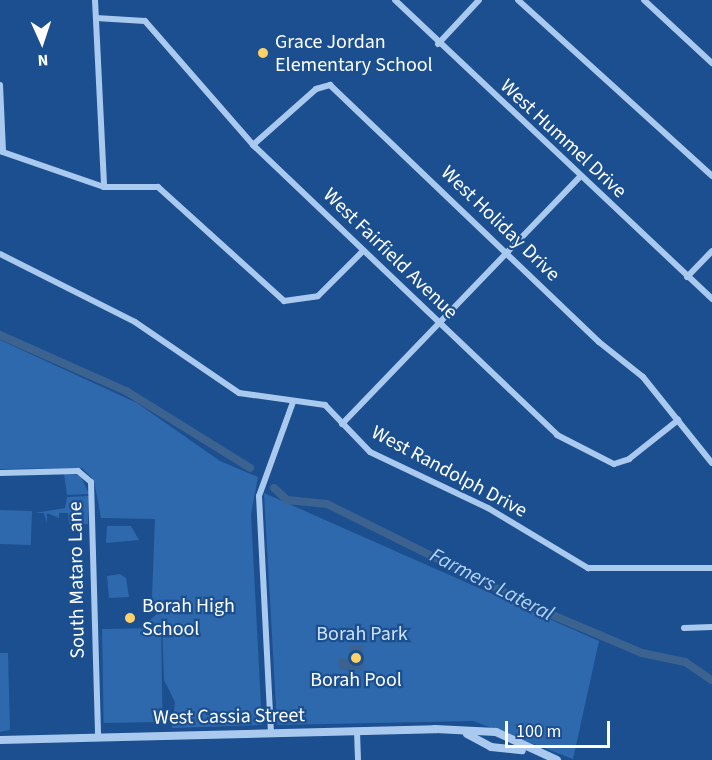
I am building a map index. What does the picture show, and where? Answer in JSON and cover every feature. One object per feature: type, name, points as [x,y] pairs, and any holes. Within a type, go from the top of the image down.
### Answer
[{"type":"street","points":[[95,0],[104,187]]},
{"type":"street","name":"West Hummel Drive","points":[[395,0],[438,44],[712,299]]},
{"type":"street","points":[[438,44],[479,0]]},
{"type":"street","points":[[518,0],[712,176]]},
{"type":"street","points":[[644,0],[712,63]]},
{"type":"street","name":"West Fairfield Avenue","points":[[96,18],[145,21],[253,145],[549,429],[605,462],[629,459],[678,420]]},
{"type":"street","points":[[0,85],[2,152],[104,187],[158,187],[271,295],[284,301],[318,296],[363,251]]},
{"type":"street","name":"West Holiday Drive","points":[[253,145],[316,89],[330,85],[507,253],[644,377],[712,463]]},
{"type":"street","points":[[342,424],[580,177]]},
{"type":"street","points":[[687,277],[712,251]]},
{"type":"street","name":"West Randolph Drive","points":[[0,254],[135,322],[239,393],[325,405],[369,452],[488,508],[588,568],[712,568]]},
{"type":"street","points":[[271,733],[259,496],[293,402]]},
{"type":"street","name":"South Mataro Lane","points":[[0,473],[73,470],[91,482],[98,736]]},
{"type":"street","points":[[684,628],[712,627]]},
{"type":"street","points":[[357,731],[358,760]]},
{"type":"street","points":[[458,731],[491,747],[537,752],[557,760]]},
{"type":"street","name":"West Cassia Street","points":[[0,740],[98,736],[458,731],[496,732],[537,752]]},
{"type":"green space","points":[[0,340],[137,403],[220,461],[258,477],[251,514],[262,725],[172,728],[175,702],[164,680],[162,625],[143,626],[157,614],[152,596],[155,519],[101,518],[94,480],[82,468],[0,469]]},
{"type":"green space","points":[[64,474],[80,475],[89,494],[67,495]]},
{"type":"green space","name":"Borah Park","points":[[264,493],[599,641],[573,759],[473,721],[277,725]]},
{"type":"green space","points":[[89,496],[88,524],[69,524],[68,513],[59,513],[59,518],[47,513],[47,523],[44,513],[35,513],[65,508],[67,497]]},
{"type":"green space","points":[[0,510],[32,511],[31,545],[0,544]]},
{"type":"green space","points":[[107,526],[131,526],[139,540],[106,543]]},
{"type":"green space","points":[[120,574],[126,578],[129,597],[109,598],[107,576]]},
{"type":"green space","points":[[161,628],[163,722],[104,723],[102,629]]},
{"type":"green space","points":[[0,653],[8,653],[10,730],[0,732]]},
{"type":"shaded area","name":"Borah Pool","points":[[363,645],[364,669],[340,670],[338,658],[349,659],[349,646]]},
{"type":"waterway","name":"Farmers Lateral","points":[[0,335],[126,391],[250,468]]},
{"type":"waterway","name":"Farmers Lateral","points":[[274,488],[287,500],[327,504],[543,611],[642,653],[685,662],[712,680]]},
{"type":"place","name":"Grace Jordan Elementary School","points":[[263,53]]},
{"type":"place","name":"Borah High School","points":[[130,618]]},
{"type":"place","name":"Borah Pool","points":[[356,658]]}]
